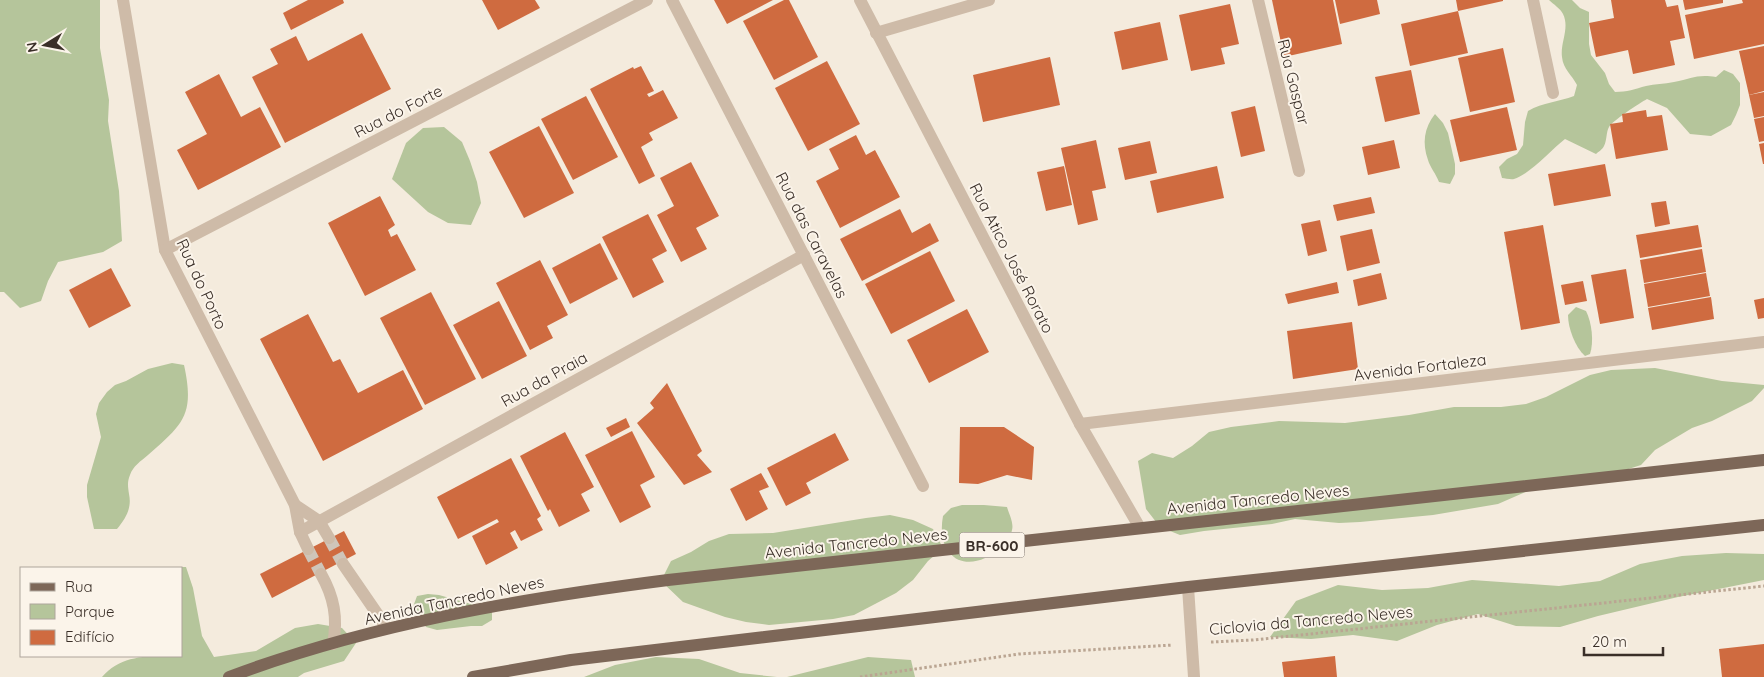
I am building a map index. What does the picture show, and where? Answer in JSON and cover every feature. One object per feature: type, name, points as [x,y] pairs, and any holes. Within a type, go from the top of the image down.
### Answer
[{"type":"main road","name":"Avenida Tancredo Neves","points":[[229,677],[255,667],[387,628],[569,593],[668,580],[1764,460]]},
{"type":"main road","points":[[473,677],[571,660],[1188,587],[1764,525]]},
{"type":"street","name":"Rua do Porto","points":[[123,0],[165,250],[295,505],[300,532],[308,548]]},
{"type":"street","name":"Rua do Forte","points":[[165,250],[647,0]]},
{"type":"street","name":"Rua das Caravelas","points":[[672,0],[923,486]]},
{"type":"street","name":"Rua Atico José Rorato","points":[[860,0],[1080,424],[1140,528]]},
{"type":"street","points":[[876,33],[972,2],[990,0]]},
{"type":"street","name":"Rua Gaspar","points":[[1258,0],[1299,171]]},
{"type":"street","points":[[1533,0],[1553,93]]},
{"type":"street","name":"Rua da Praia","points":[[300,532],[804,255]]},
{"type":"street","name":"Avenida Fortaleza","points":[[1080,424],[1764,342]]},
{"type":"street","name":"Rua do Porto","points":[[295,505],[319,521],[328,538]]},
{"type":"street","points":[[343,564],[387,628]]},
{"type":"street","points":[[321,574],[326,582],[336,613],[334,644]]},
{"type":"street","points":[[1188,587],[1194,677]]},
{"type":"path","name":"Ciclovia da Tancredo Neves","points":[[1204,643],[1263,639],[1764,586]]},
{"type":"path","points":[[860,677],[1020,654],[1175,645]]},
{"type":"green space","points":[[0,0],[100,0],[100,48],[109,100],[108,121],[119,191],[122,241],[103,252],[58,262],[48,281],[41,301],[20,308],[4,292],[0,292]]},
{"type":"green space","points":[[1549,0],[1572,0],[1580,8],[1589,12],[1591,55],[1605,73],[1609,84],[1615,92],[1699,76],[1716,77],[1724,70],[1733,74],[1740,83],[1740,105],[1731,125],[1711,136],[1690,134],[1667,108],[1647,99],[1611,124],[1603,147],[1596,154],[1565,139],[1520,177],[1513,179],[1502,178],[1499,167],[1507,159],[1517,154],[1523,145],[1528,111],[1574,96],[1577,85],[1563,61],[1565,19],[1561,10]]},
{"type":"green space","points":[[1435,114],[1443,123],[1448,133],[1455,164],[1455,174],[1450,184],[1439,182],[1426,154],[1426,130]]},
{"type":"green space","points":[[444,127],[462,142],[477,182],[481,203],[471,225],[448,223],[428,212],[392,179],[406,143],[423,128]]},
{"type":"green space","points":[[1576,307],[1586,311],[1591,327],[1590,354],[1585,356],[1575,342],[1569,326],[1568,315]]},
{"type":"green space","points":[[172,363],[184,365],[188,396],[187,407],[183,417],[170,435],[131,472],[128,482],[129,508],[126,517],[117,529],[94,529],[87,497],[87,485],[101,437],[96,414],[99,403],[115,385],[148,369]]},
{"type":"green space","points":[[1655,368],[1722,381],[1764,385],[1764,388],[1752,401],[1712,421],[1692,428],[1655,450],[1641,465],[1619,472],[1539,486],[1498,504],[1433,515],[1360,522],[1339,523],[1295,519],[1272,524],[1180,535],[1160,527],[1146,509],[1138,461],[1152,453],[1173,458],[1209,432],[1231,427],[1279,421],[1345,423],[1454,407],[1501,407],[1526,404],[1546,397],[1590,375],[1611,370]]},
{"type":"green space","points":[[962,505],[1007,507],[1011,518],[1012,530],[1007,541],[990,555],[978,561],[967,562],[958,559],[950,553],[944,544],[942,531],[943,516],[951,508]]},
{"type":"green space","points":[[890,515],[913,520],[933,529],[943,548],[928,561],[913,580],[896,593],[854,615],[833,619],[769,625],[746,622],[725,617],[683,602],[661,581],[671,561],[709,541],[729,534],[773,533]]},
{"type":"green space","points":[[1726,553],[1764,554],[1764,580],[1678,597],[1560,627],[1516,626],[1478,614],[1437,625],[1397,641],[1353,635],[1311,639],[1270,637],[1296,601],[1338,585],[1382,590],[1428,588],[1472,580],[1559,586],[1600,581],[1640,564],[1682,556]]},
{"type":"green space","points":[[182,567],[186,567],[193,588],[202,636],[214,657],[256,651],[295,628],[318,624],[342,628],[356,643],[344,661],[304,673],[298,677],[102,677],[119,664],[138,658],[182,657]]},
{"type":"green space","points":[[439,595],[492,610],[492,620],[482,626],[437,630],[426,627],[413,607],[417,596]]},
{"type":"green space","points":[[656,657],[699,659],[740,673],[777,677],[584,677],[615,665]]},
{"type":"green space","points":[[868,657],[911,660],[915,677],[787,677]]},
{"type":"building","points":[[308,0],[343,0],[344,3],[291,30],[283,13]]},
{"type":"building","points":[[482,0],[535,0],[540,8],[498,30]]},
{"type":"building","points":[[714,0],[773,0],[727,24]]},
{"type":"building","points":[[784,0],[789,0],[818,57],[774,80],[743,21]]},
{"type":"building","points":[[1272,0],[1333,0],[1342,44],[1284,57]]},
{"type":"building","points":[[1335,0],[1377,0],[1380,14],[1340,24]]},
{"type":"building","points":[[1456,0],[1503,0],[1503,1],[1458,11]]},
{"type":"building","points":[[1611,0],[1665,0],[1667,7],[1678,5],[1685,38],[1670,41],[1675,65],[1633,74],[1628,50],[1596,57],[1589,23],[1614,18]]},
{"type":"building","points":[[1683,0],[1723,0],[1723,3],[1685,10]]},
{"type":"building","points":[[1742,0],[1764,0],[1764,44],[1694,59],[1685,15],[1743,3]]},
{"type":"building","points":[[1230,4],[1239,44],[1221,48],[1225,64],[1191,71],[1179,15]]},
{"type":"building","points":[[1458,11],[1468,53],[1410,66],[1401,24]]},
{"type":"building","points":[[1160,22],[1168,60],[1122,70],[1114,32]]},
{"type":"building","points":[[362,33],[391,89],[285,143],[252,77],[278,64],[270,49],[296,36],[308,61]]},
{"type":"building","points":[[1764,46],[1764,91],[1749,95],[1739,51]]},
{"type":"building","points":[[1503,48],[1515,102],[1470,112],[1458,58]]},
{"type":"building","points":[[1050,57],[1060,105],[983,122],[973,75]]},
{"type":"building","points":[[827,61],[860,124],[808,151],[775,88]]},
{"type":"building","points":[[641,66],[654,91],[647,94],[649,97],[663,90],[678,118],[649,133],[653,140],[641,147],[655,176],[639,184],[590,89],[633,67],[634,69]]},
{"type":"building","points":[[1411,70],[1420,114],[1385,122],[1375,77]]},
{"type":"building","points":[[219,74],[241,117],[260,107],[281,147],[198,190],[177,150],[207,134],[185,92]]},
{"type":"building","points":[[1764,92],[1764,116],[1754,118],[1749,95]]},
{"type":"building","points":[[586,96],[618,157],[573,180],[541,119]]},
{"type":"building","points":[[1255,106],[1265,151],[1241,157],[1231,112]]},
{"type":"building","points":[[1507,107],[1517,150],[1460,162],[1450,120]]},
{"type":"building","points":[[1646,110],[1647,117],[1662,115],[1668,150],[1616,159],[1610,124],[1623,122],[1622,114]]},
{"type":"building","points":[[1764,117],[1764,141],[1759,142],[1754,119]]},
{"type":"building","points":[[539,126],[574,193],[524,218],[489,152]]},
{"type":"building","points":[[856,135],[866,155],[875,150],[900,197],[840,228],[816,181],[839,169],[829,149]]},
{"type":"building","points":[[1096,140],[1106,188],[1092,191],[1098,220],[1078,225],[1061,148]]},
{"type":"building","points":[[1394,140],[1400,168],[1368,175],[1362,147]]},
{"type":"building","points":[[1150,141],[1157,173],[1125,180],[1118,148]]},
{"type":"building","points":[[1764,143],[1764,164],[1763,164],[1759,144]]},
{"type":"building","points":[[691,162],[719,216],[696,228],[707,249],[681,262],[657,215],[674,206],[660,178]]},
{"type":"building","points":[[1605,164],[1611,196],[1554,206],[1548,174]]},
{"type":"building","points":[[1064,166],[1072,205],[1046,211],[1037,172]]},
{"type":"building","points":[[1217,166],[1224,198],[1157,213],[1150,181]]},
{"type":"building","points":[[380,196],[395,225],[388,230],[391,237],[397,234],[416,270],[365,296],[328,223]]},
{"type":"building","points":[[1371,197],[1375,213],[1337,221],[1333,205]]},
{"type":"building","points":[[1666,201],[1670,224],[1655,227],[1651,203]]},
{"type":"building","points":[[900,209],[912,233],[930,223],[939,241],[862,281],[840,239]]},
{"type":"building","points":[[648,214],[667,251],[652,259],[664,282],[633,298],[602,237]]},
{"type":"building","points":[[1320,220],[1327,251],[1308,256],[1301,224]]},
{"type":"building","points":[[1543,225],[1560,323],[1521,330],[1504,232]]},
{"type":"building","points":[[1698,225],[1702,247],[1640,258],[1636,235]]},
{"type":"building","points":[[1372,229],[1380,263],[1347,271],[1340,236]]},
{"type":"building","points":[[600,243],[618,279],[570,304],[552,268]]},
{"type":"building","points":[[1702,249],[1706,272],[1644,283],[1640,260]]},
{"type":"building","points":[[930,251],[955,301],[891,334],[865,284]]},
{"type":"building","points":[[540,260],[568,315],[547,326],[553,338],[530,350],[496,283]]},
{"type":"building","points":[[111,268],[131,306],[89,328],[69,290]]},
{"type":"building","points":[[1626,269],[1634,318],[1600,324],[1591,275]]},
{"type":"building","points":[[1381,273],[1387,299],[1358,306],[1353,280]]},
{"type":"building","points":[[1706,273],[1710,296],[1648,307],[1644,284]]},
{"type":"building","points":[[1583,281],[1587,301],[1565,305],[1561,285]]},
{"type":"building","points":[[1337,282],[1339,293],[1288,304],[1285,294]]},
{"type":"building","points":[[431,292],[476,379],[425,405],[380,318]]},
{"type":"building","points":[[1711,297],[1714,319],[1652,330],[1648,308]]},
{"type":"building","points":[[1764,298],[1764,318],[1758,319],[1754,300]]},
{"type":"building","points":[[499,301],[527,356],[482,379],[453,325]]},
{"type":"building","points":[[967,309],[989,352],[929,383],[907,340]]},
{"type":"building","points":[[308,314],[333,362],[340,359],[358,393],[403,370],[423,409],[323,461],[260,339]]},
{"type":"building","points":[[1352,322],[1358,369],[1293,379],[1287,331]]},
{"type":"building","points":[[667,383],[702,451],[697,455],[712,472],[684,485],[637,423],[654,408],[650,403]]},
{"type":"building","points":[[626,418],[630,427],[611,437],[606,428]]},
{"type":"building","points":[[960,427],[1004,427],[1034,447],[1032,480],[1007,475],[978,484],[959,483]]},
{"type":"building","points":[[632,431],[655,477],[640,485],[651,507],[620,523],[585,455]]},
{"type":"building","points":[[565,432],[594,487],[581,494],[590,511],[559,527],[550,509],[548,511],[520,456]]},
{"type":"building","points":[[835,433],[849,460],[806,483],[811,493],[786,506],[767,468]]},
{"type":"building","points":[[511,458],[541,516],[537,519],[543,530],[521,541],[515,530],[510,533],[518,548],[486,565],[472,536],[499,522],[497,519],[458,539],[437,497]]},
{"type":"building","points":[[761,473],[769,487],[759,491],[768,509],[746,521],[730,489]]},
{"type":"building","points":[[344,531],[356,554],[272,598],[260,574]]},
{"type":"building","points":[[1764,644],[1764,677],[1722,677],[1719,649]]},
{"type":"building","points":[[1335,656],[1337,677],[1284,677],[1282,662]]},
{"type":"tunnel","points":[[329,538],[343,564]]},
{"type":"tunnel","points":[[308,549],[321,574]]}]
